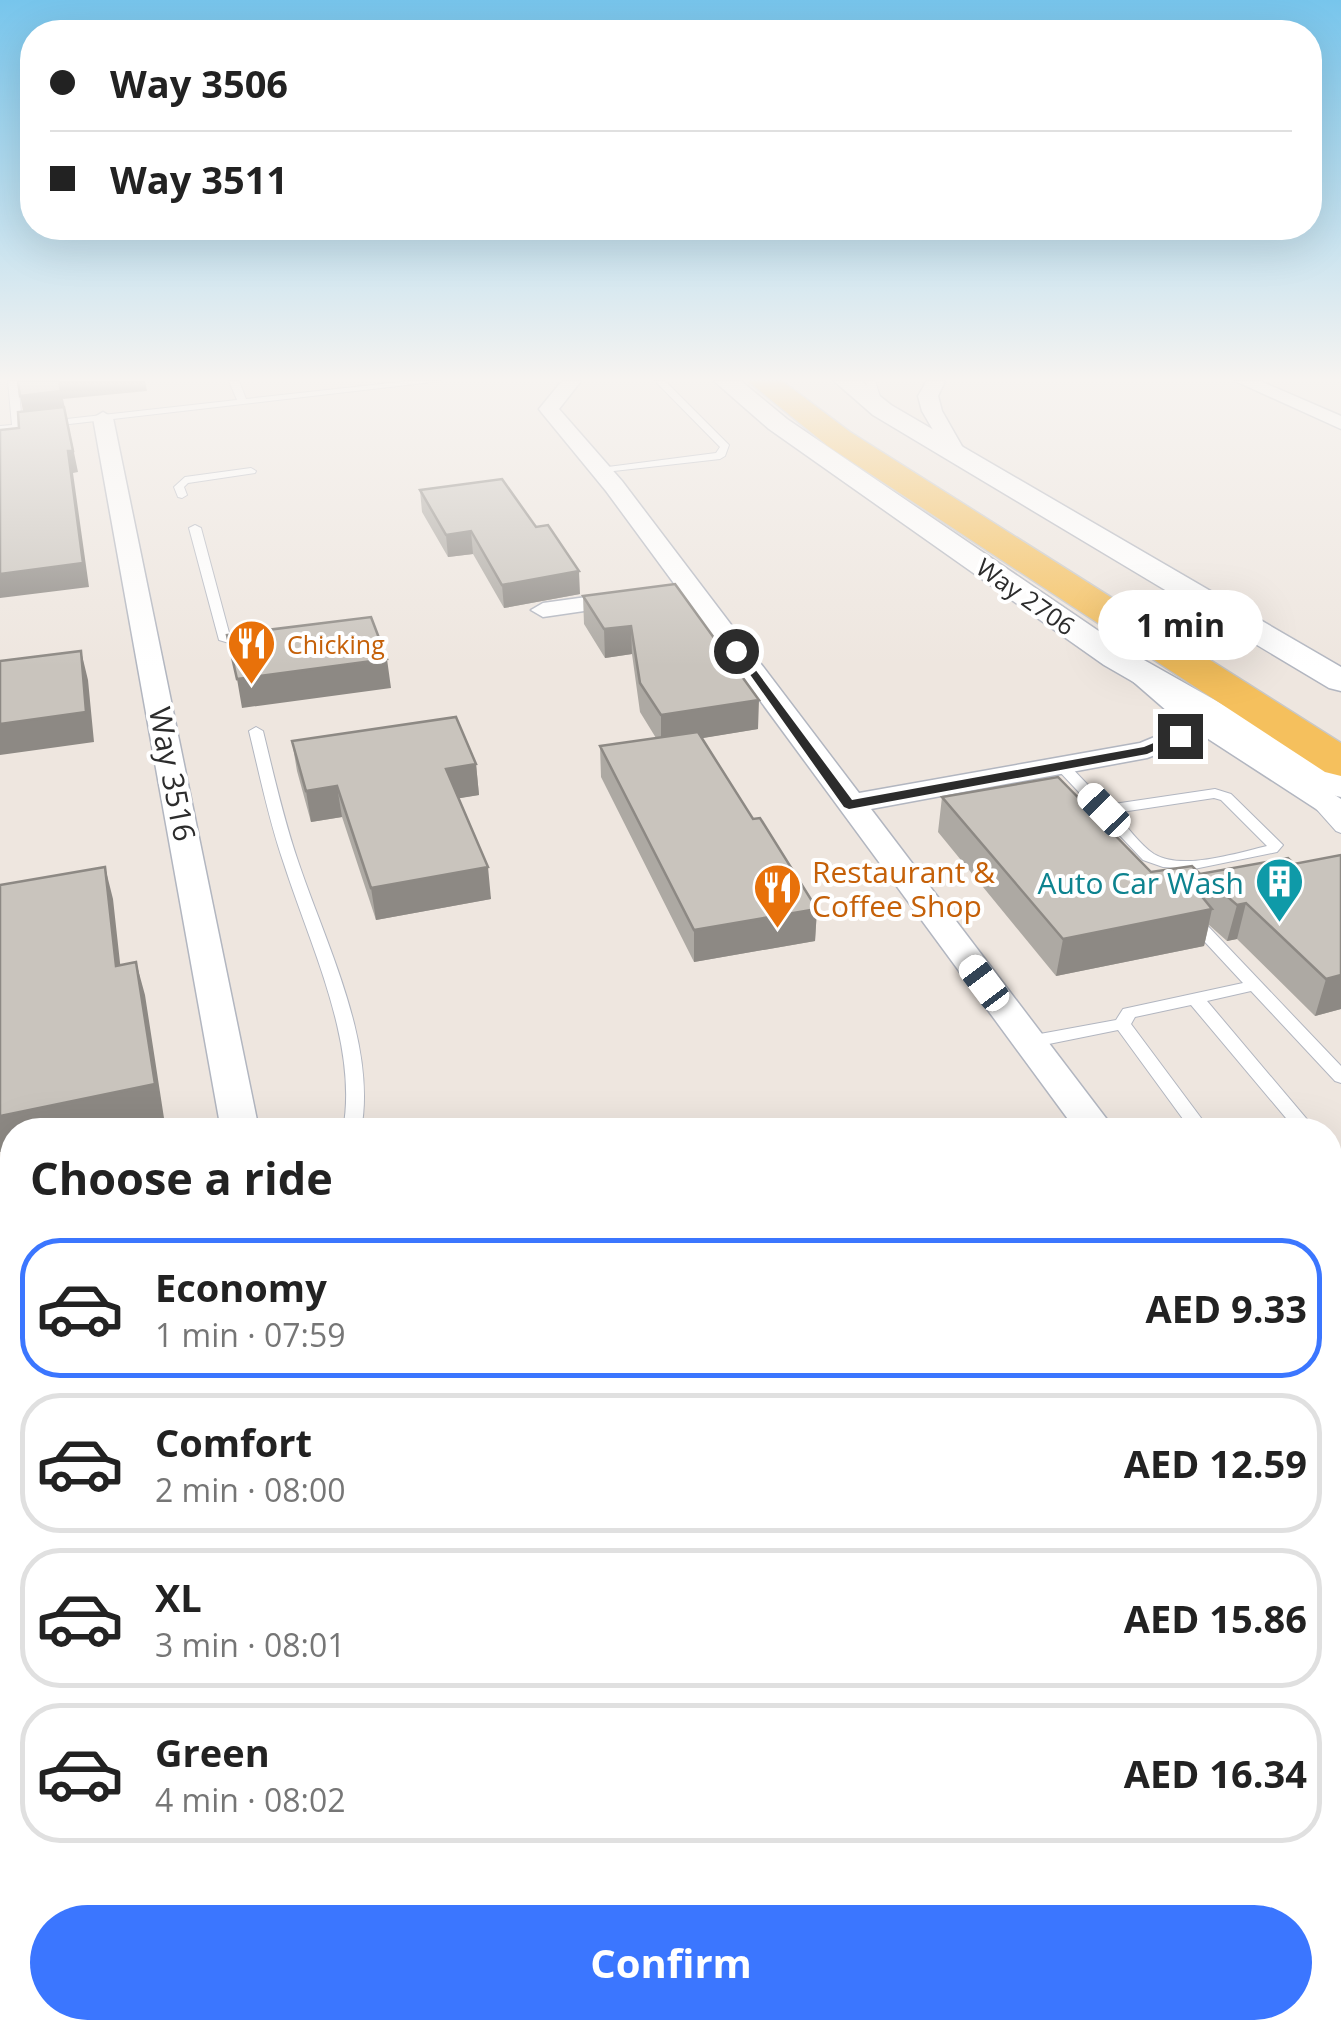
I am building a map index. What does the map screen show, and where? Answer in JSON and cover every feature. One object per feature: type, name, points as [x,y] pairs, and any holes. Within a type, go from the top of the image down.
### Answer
[{"type":"main road","points":[[904,476],[1341,722]]},
{"type":"main road","points":[[934,476],[1341,763]]},
{"type":"street","name":"Way 3516","points":[[114,476],[238,1118]]},
{"type":"street","points":[[604,476],[672,592],[849,804],[1087,1118]]},
{"type":"street","name":"Way 2706","points":[[853,476],[1116,658],[1341,786]]},
{"type":"street","points":[[993,476],[1341,681]]},
{"type":"street","points":[[543,610],[672,592]]},
{"type":"street","points":[[1116,658],[1177,706],[1341,812]]},
{"type":"street","points":[[849,804],[1147,750],[1180,736],[1187,722],[1177,706]]},
{"type":"lane","points":[[182,495],[179,487],[185,480],[213,476]]},
{"type":"lane","points":[[195,528],[225,640]]},
{"type":"lane","points":[[256,731],[284,842],[326,966],[356,1077],[353,1118]]},
{"type":"lane","points":[[1062,766],[1148,857],[1162,864],[1203,864],[1276,845],[1226,797],[1214,793],[1104,810]]},
{"type":"lane","points":[[1308,791],[1341,828]]},
{"type":"lane","points":[[1198,925],[1341,1077]]},
{"type":"lane","points":[[1122,1024],[1128,1013],[1255,985]]},
{"type":"lane","points":[[1194,997],[1296,1118]]},
{"type":"lane","points":[[1029,1042],[1122,1024]]},
{"type":"lane","points":[[1122,1024],[1192,1118]]},
{"type":"building","points":[[0,476],[71,476],[83,563],[0,574]]},
{"type":"building","points":[[502,479],[536,527],[548,525],[579,571],[502,585],[471,531],[446,535],[420,490]]},
{"type":"building","points":[[675,584],[759,700],[661,715],[640,683],[631,626],[604,629],[583,596]]},
{"type":"building","points":[[371,617],[387,659],[237,679],[227,635]]},
{"type":"building","points":[[81,651],[86,712],[0,724],[0,661]]},
{"type":"building","points":[[456,717],[476,764],[446,769],[488,867],[371,888],[337,786],[306,791],[292,741]]},
{"type":"building","points":[[698,732],[753,819],[760,818],[817,909],[694,930],[600,746]]},
{"type":"building","points":[[1058,777],[1151,872],[1192,866],[1200,874],[1288,858],[1294,864],[1341,855],[1341,975],[1326,979],[1246,903],[1237,905],[1208,880],[1195,888],[1212,909],[1063,939],[942,797]]},
{"type":"building","points":[[105,867],[116,966],[136,962],[155,1084],[0,1116],[0,885]]},
{"type":"place","name":"Chicking","points":[[252,686]]},
{"type":"place","name":"Auto Car Wash","points":[[1279,924]]},
{"type":"place","name":"Restaurant & Coffee Shop","points":[[777,930]]},
{"type":"route","points":[[736,651],[849,804],[1147,750],[1180,736]]}]
